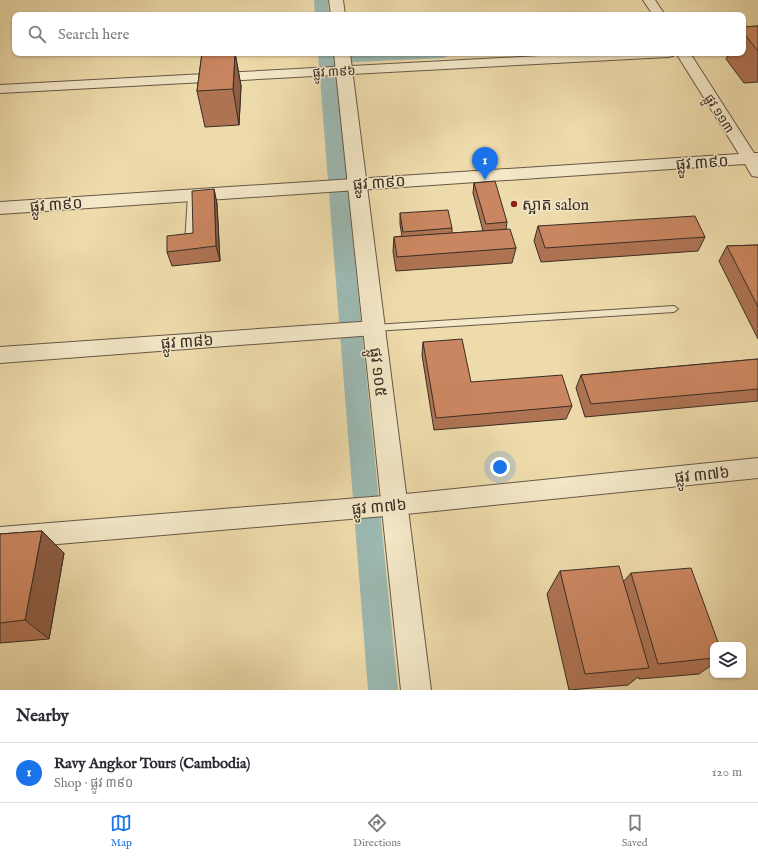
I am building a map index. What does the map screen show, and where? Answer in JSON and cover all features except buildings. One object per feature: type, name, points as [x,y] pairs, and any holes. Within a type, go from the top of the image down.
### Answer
[{"type":"street","points":[[336,0],[338,12]]},
{"type":"street","points":[[649,0],[657,12]]},
{"type":"street","name":"ផ្លូវ ៣៩៦","points":[[0,89],[321,71],[341,62],[559,56]]},
{"type":"street","name":"ផ្លូវ ១១៣","points":[[685,56],[754,158],[758,172]]},
{"type":"street","name":"ផ្លូវ ១០៥","points":[[341,62],[388,506],[416,690]]},
{"type":"street","name":"ផ្លូវ ៣៩០","points":[[0,208],[754,158]]},
{"type":"street","name":"ផ្លូវ ៣៨៦","points":[[0,354],[368,328]]},
{"type":"street","name":"ផ្លូវ ៣៧៦","points":[[0,538],[388,506],[758,468]]},
{"type":"lane","points":[[189,244],[192,195]]},
{"type":"lane","points":[[368,328],[674,309]]},
{"type":"waterway","points":[[321,0],[322,12]]},
{"type":"waterway","points":[[327,59],[384,56]]},
{"type":"waterway","points":[[327,59],[383,690]]},
{"type":"place","name":"Ravy Angkor Tours (Cambodia)","points":[[485,180]]},
{"type":"place","name":"ស្អាត salon","points":[[514,204]]}]
